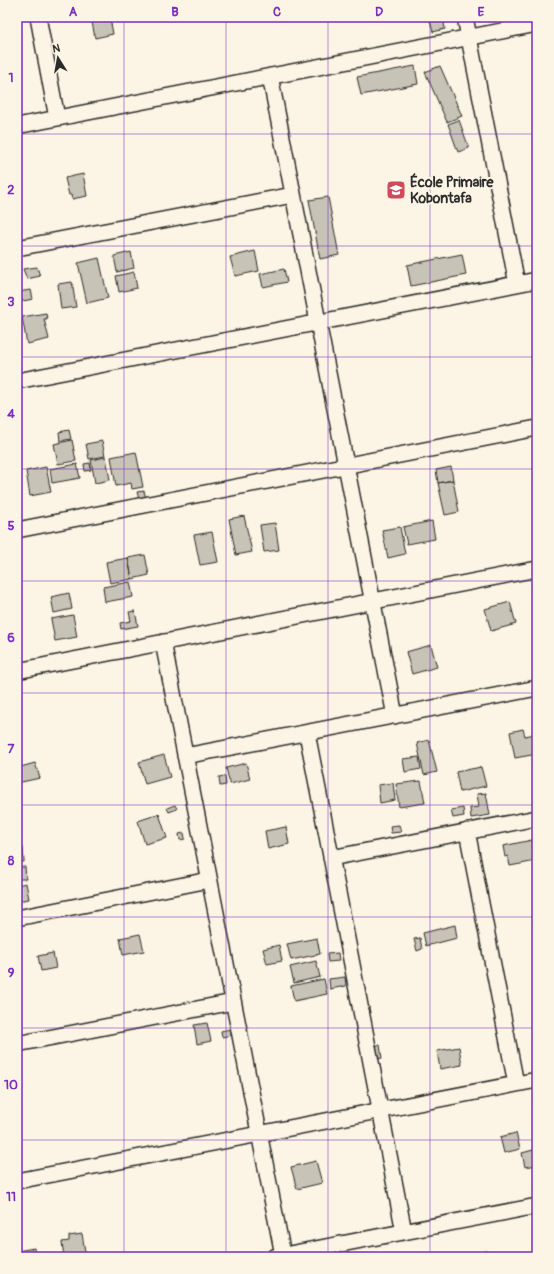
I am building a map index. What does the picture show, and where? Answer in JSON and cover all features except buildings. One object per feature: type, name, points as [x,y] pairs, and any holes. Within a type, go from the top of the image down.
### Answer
[{"type":"street","points":[[38,17],[58,118]]},
{"type":"street","points":[[465,17],[517,284]]},
{"type":"street","points":[[17,126],[537,24]]},
{"type":"street","points":[[270,76],[395,716]]},
{"type":"street","points":[[17,248],[293,195]]},
{"type":"street","points":[[17,381],[537,280]]},
{"type":"street","points":[[17,530],[537,428]]},
{"type":"street","points":[[17,671],[537,569]]},
{"type":"street","points":[[163,642],[259,1134],[278,1256],[537,1206]]},
{"type":"street","points":[[185,756],[537,688]]},
{"type":"street","points":[[307,733],[404,1232]]},
{"type":"street","points":[[331,858],[537,818]]},
{"type":"street","points":[[467,831],[516,1084]]},
{"type":"street","points":[[17,918],[210,880]]},
{"type":"street","points":[[17,1044],[233,1002]]},
{"type":"street","points":[[17,1181],[537,1080]]},
{"type":"place","name":"École Primaire Kobontafa","points":[[396,190]]}]
